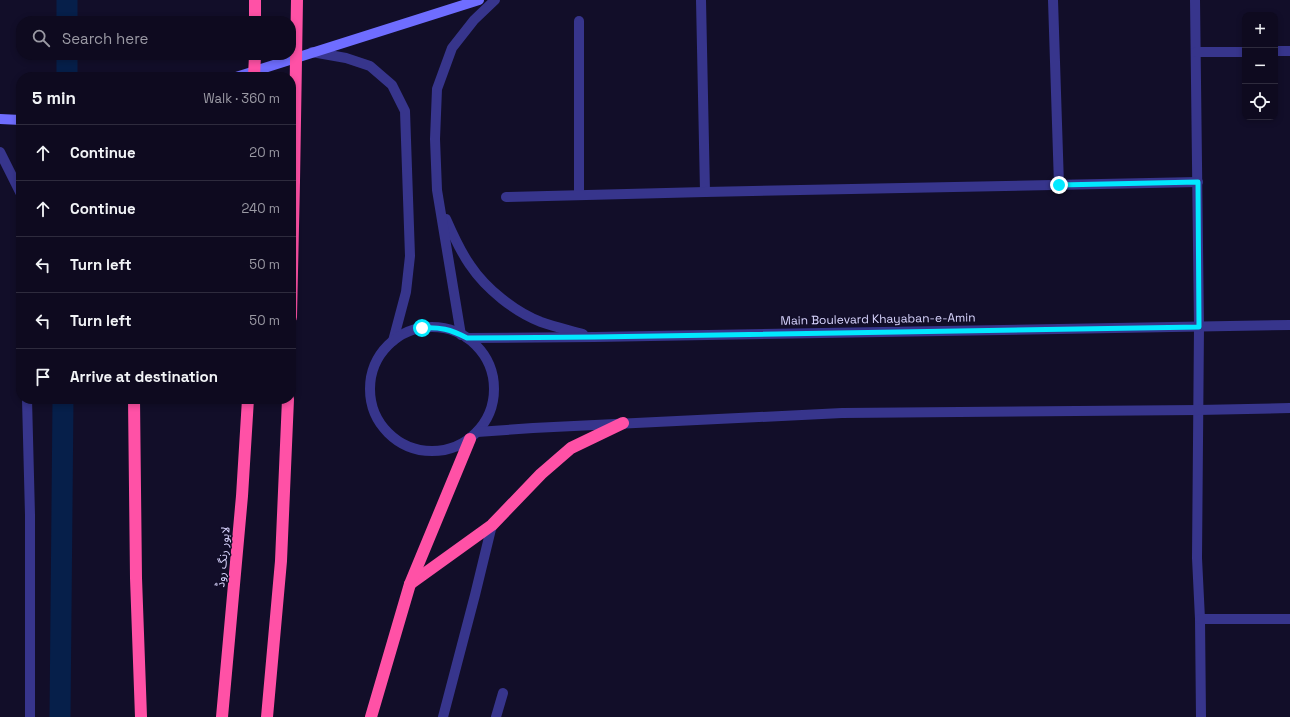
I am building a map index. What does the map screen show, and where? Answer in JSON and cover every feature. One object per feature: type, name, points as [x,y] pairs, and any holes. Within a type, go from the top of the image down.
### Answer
[{"type":"highway","points":[[255,0],[255,16]]},
{"type":"highway","points":[[296,72],[297,0]]},
{"type":"highway","points":[[254,60],[254,72]]},
{"type":"highway","points":[[134,404],[136,578],[141,717]]},
{"type":"highway","name":"لاہور رنگ روڈ","points":[[222,717],[242,496],[248,404]]},
{"type":"highway","points":[[267,717],[280,561],[288,404]]},
{"type":"highway","points":[[410,584],[492,525],[541,474],[571,448],[623,423]]},
{"type":"highway","points":[[371,717],[410,584],[473,436]]},
{"type":"main road","points":[[296,57],[479,0]]},
{"type":"main road","points":[[251,72],[287,60]]},
{"type":"main road","points":[[0,119],[16,120]]},
{"type":"street","points":[[464,336],[437,190],[435,139],[437,89],[452,48],[474,20],[495,0]]},
{"type":"street","points":[[701,0],[705,192]]},
{"type":"street","points":[[1053,0],[1059,185]]},
{"type":"street","points":[[1195,0],[1199,327],[1197,558],[1200,619],[1201,717]]},
{"type":"street","points":[[579,21],[579,195]]},
{"type":"street","points":[[1278,51],[1290,51]]},
{"type":"street","points":[[311,52],[346,58],[370,66],[392,85],[405,112],[410,256],[406,292],[393,341]]},
{"type":"street","points":[[1196,52],[1242,52]]},
{"type":"street","points":[[0,152],[16,184]]},
{"type":"street","points":[[506,197],[1198,182]]},
{"type":"street","points":[[440,206],[469,265],[478,276],[512,307],[541,322],[595,337]]},
{"type":"street","name":"Main Boulevard Khayaban-e-Amin","points":[[464,336],[595,337],[1290,325]]},
{"type":"street","points":[[437,327],[453,330],[464,336],[479,349],[488,363],[494,379],[494,396],[490,413],[473,436],[452,448],[434,452],[414,450],[397,441],[383,428],[374,411],[370,392],[372,373],[380,355],[393,341],[406,332],[422,328],[437,327]]},
{"type":"street","points":[[27,404],[30,515],[30,717]]},
{"type":"street","points":[[473,436],[623,423],[842,413],[1290,408]]},
{"type":"street","points":[[443,717],[492,525]]},
{"type":"street","points":[[1200,619],[1290,619]]},
{"type":"street","points":[[496,717],[503,693]]},
{"type":"waterway","points":[[67,0],[67,16]]},
{"type":"waterway","points":[[67,60],[67,72]]},
{"type":"waterway","points":[[60,717],[63,404]]},
{"type":"route","points":[[422,328],[437,327],[453,330],[467,338],[1199,327],[1198,182],[1059,185]]}]
